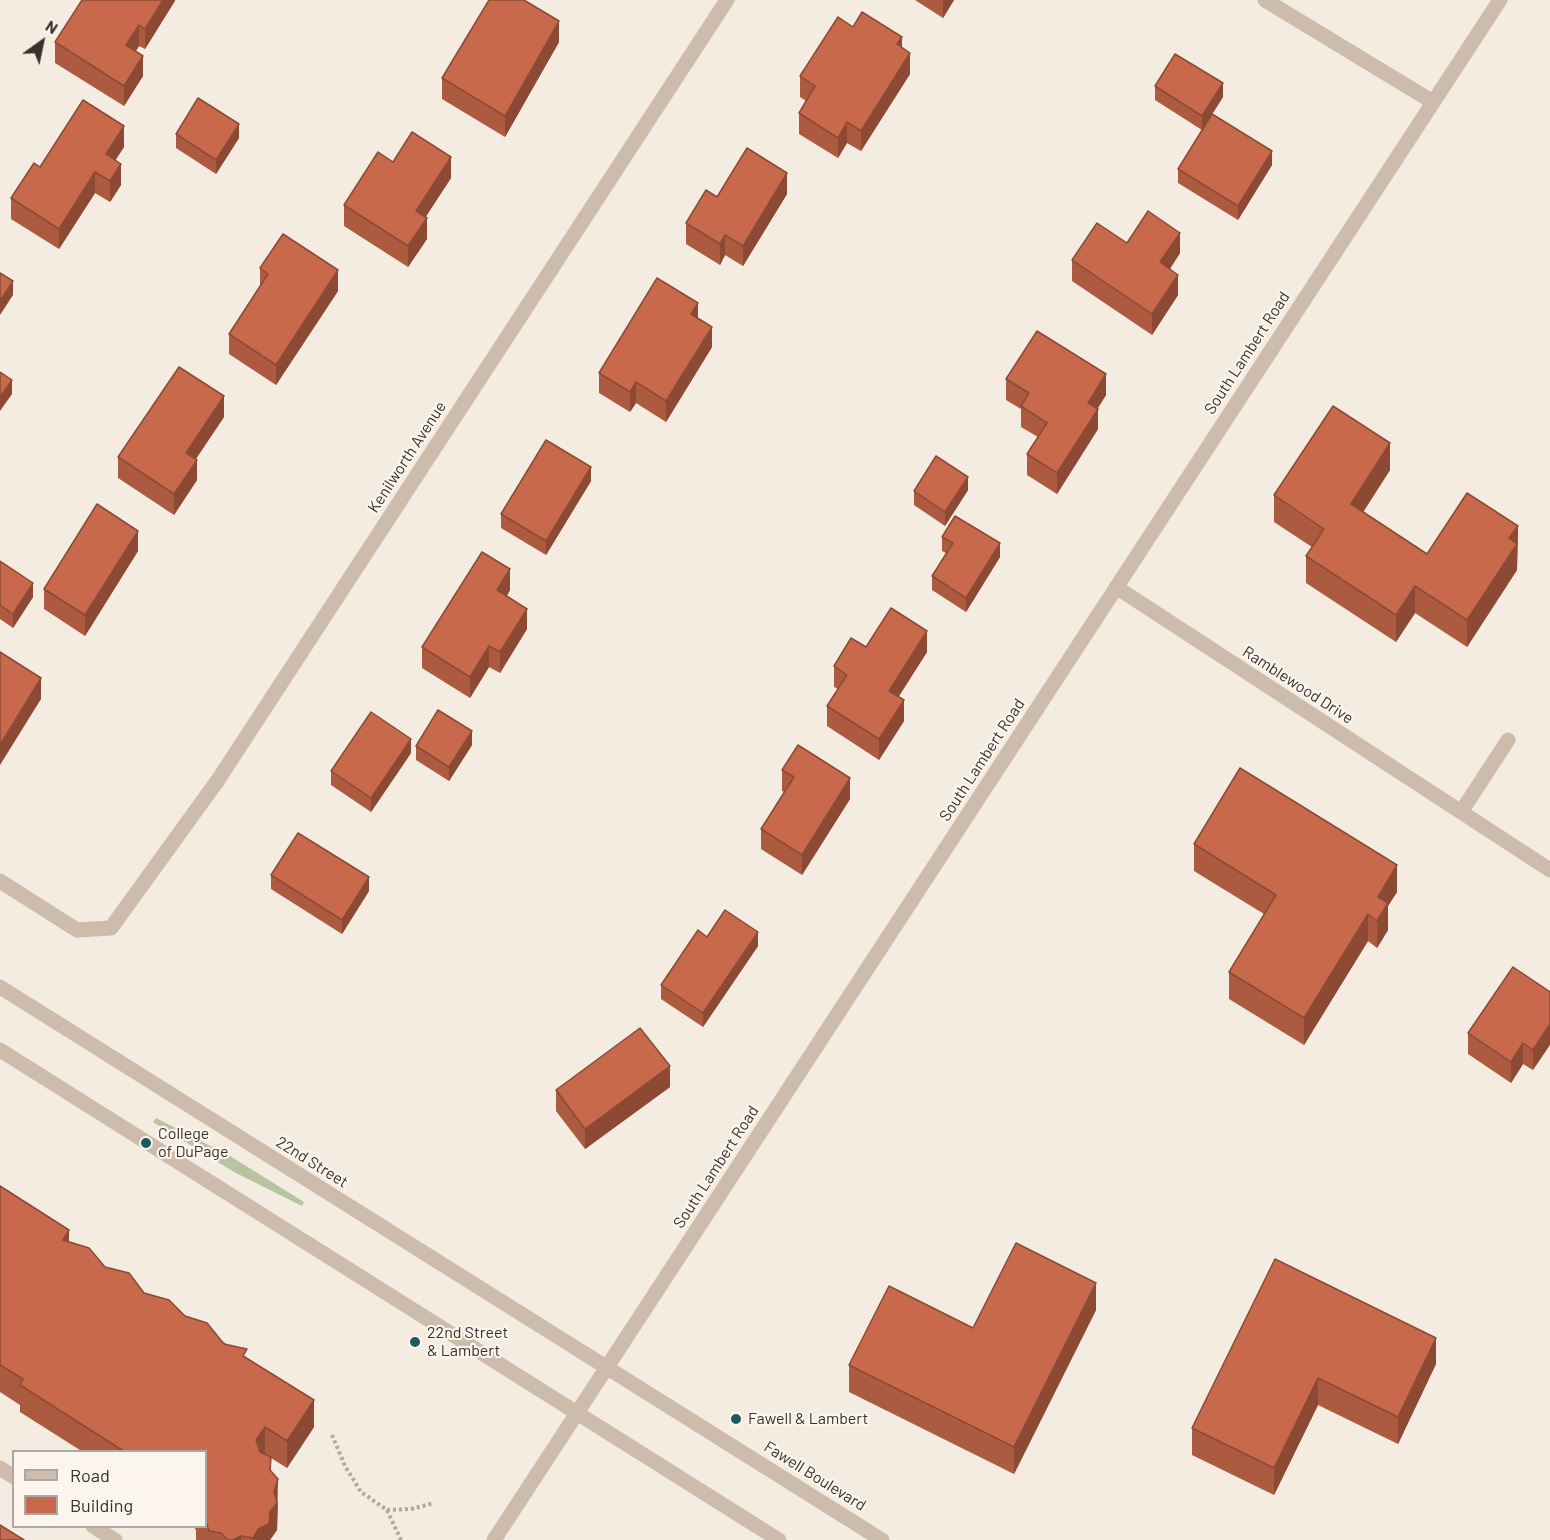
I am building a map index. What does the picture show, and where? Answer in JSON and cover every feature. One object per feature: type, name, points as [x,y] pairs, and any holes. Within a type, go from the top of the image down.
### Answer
[{"type":"street","name":"Kenilworth Avenue","points":[[0,881],[77,930],[111,928],[218,780],[727,0]]},
{"type":"street","points":[[1265,0],[1433,102]]},
{"type":"street","name":"South Lambert Road","points":[[494,1540],[1500,0]]},
{"type":"street","name":"Ramblewood Drive","points":[[1116,587],[1550,870]]},
{"type":"street","points":[[1461,812],[1508,740]]},
{"type":"street","name":"22nd Street","points":[[0,987],[607,1365]]},
{"type":"street","points":[[0,1050],[779,1540]]},
{"type":"street","name":"Fawell Boulevard","points":[[607,1365],[882,1540]]},
{"type":"street","points":[[95,1528],[115,1540]]},
{"type":"path","points":[[332,1435],[345,1466],[361,1492],[387,1510],[401,1540]]},
{"type":"path","points":[[387,1510],[411,1509],[434,1503]]},
{"type":"green space","points":[[156,1118],[230,1156],[304,1202],[302,1206],[234,1172],[153,1122]]},
{"type":"building","points":[[82,0],[163,0],[145,29],[139,25],[126,45],[143,56],[124,86],[55,42]]},
{"type":"building","points":[[489,0],[524,0],[559,21],[505,116],[442,78]]},
{"type":"building","points":[[862,12],[902,37],[897,44],[910,53],[861,131],[847,122],[838,138],[799,113],[815,86],[800,76],[838,17],[853,27]]},
{"type":"building","points":[[1175,54],[1223,83],[1202,116],[1155,86]]},
{"type":"building","points":[[198,98],[239,124],[216,160],[176,134]]},
{"type":"building","points":[[83,100],[124,126],[106,154],[121,164],[110,181],[95,172],[59,229],[11,198],[34,163],[40,167]]},
{"type":"building","points":[[1212,114],[1272,151],[1238,206],[1178,169]]},
{"type":"building","points":[[412,132],[451,157],[416,211],[427,218],[408,246],[344,205],[378,152],[393,162]]},
{"type":"building","points":[[747,148],[787,173],[743,246],[725,235],[720,244],[686,223],[706,190],[717,197]]},
{"type":"building","points":[[1148,211],[1180,233],[1160,262],[1178,275],[1152,314],[1072,260],[1097,223],[1127,243]]},
{"type":"building","points":[[283,234],[338,270],[276,365],[229,334],[268,274],[260,268]]},
{"type":"building","points":[[0,273],[13,281],[0,301]]},
{"type":"building","points":[[657,278],[698,303],[691,314],[712,327],[666,401],[636,382],[630,392],[599,373]]},
{"type":"building","points":[[1037,331],[1106,374],[1088,403],[1098,409],[1057,473],[1027,454],[1047,423],[1021,406],[1029,393],[1006,379]]},
{"type":"building","points":[[179,367],[224,396],[186,453],[197,460],[174,494],[118,457]]},
{"type":"building","points":[[0,372],[12,380],[0,397]]},
{"type":"building","points":[[1333,406],[1390,443],[1351,504],[1427,554],[1467,493],[1518,526],[1509,538],[1517,544],[1467,620],[1415,586],[1396,615],[1306,556],[1324,529],[1274,495]]},
{"type":"building","points":[[546,440],[591,467],[546,541],[501,514]]},
{"type":"building","points":[[936,456],[968,477],[945,512],[914,491]]},
{"type":"building","points":[[97,504],[138,531],[85,615],[44,589]]},
{"type":"building","points":[[955,516],[1000,543],[966,598],[932,576],[953,543],[942,537]]},
{"type":"building","points":[[482,552],[510,569],[497,590],[527,609],[500,652],[489,646],[470,677],[422,647]]},
{"type":"building","points":[[0,561],[33,583],[13,614],[0,605]]},
{"type":"building","points":[[891,608],[927,631],[889,691],[904,700],[879,739],[827,706],[847,675],[834,666],[851,638],[866,647]]},
{"type":"building","points":[[0,652],[41,678],[0,745]]},
{"type":"building","points":[[438,710],[472,731],[449,767],[416,746]]},
{"type":"building","points":[[371,712],[411,739],[371,798],[331,771]]},
{"type":"building","points":[[798,745],[850,778],[802,855],[761,829],[794,777],[782,770]]},
{"type":"building","points":[[1240,768],[1397,865],[1378,897],[1388,903],[1377,921],[1368,914],[1304,1018],[1229,972],[1276,895],[1194,844]]},
{"type":"building","points":[[298,833],[369,877],[342,920],[271,875]]},
{"type":"building","points":[[725,910],[758,932],[703,1013],[661,985],[698,930],[707,937]]},
{"type":"building","points":[[1513,967],[1550,992],[1550,1024],[1533,1050],[1523,1043],[1511,1062],[1468,1033]]},
{"type":"building","points":[[640,1028],[670,1066],[585,1129],[556,1090]]},
{"type":"building","points":[[0,1186],[69,1230],[63,1240],[89,1248],[105,1267],[129,1273],[144,1293],[169,1300],[185,1316],[207,1323],[224,1344],[247,1349],[243,1356],[314,1400],[287,1441],[265,1427],[256,1440],[260,1452],[271,1457],[270,1470],[278,1479],[274,1492],[277,1503],[270,1512],[269,1524],[258,1529],[253,1538],[241,1536],[228,1540],[221,1533],[209,1531],[207,1525],[207,1450],[122,1450],[20,1385],[23,1379],[0,1365]]},
{"type":"building","points":[[1016,1243],[1096,1283],[1014,1447],[849,1365],[889,1286],[973,1328]]},
{"type":"building","points":[[1275,1259],[1436,1338],[1398,1417],[1318,1378],[1274,1468],[1192,1428]]},
{"type":"building","points":[[0,1525],[24,1540],[0,1540]]},
{"type":"place","name":"College of DuPage","points":[[146,1143]]},
{"type":"place","name":"22nd Street & Lambert","points":[[415,1342]]},
{"type":"place","name":"Fawell & Lambert","points":[[736,1419]]}]
